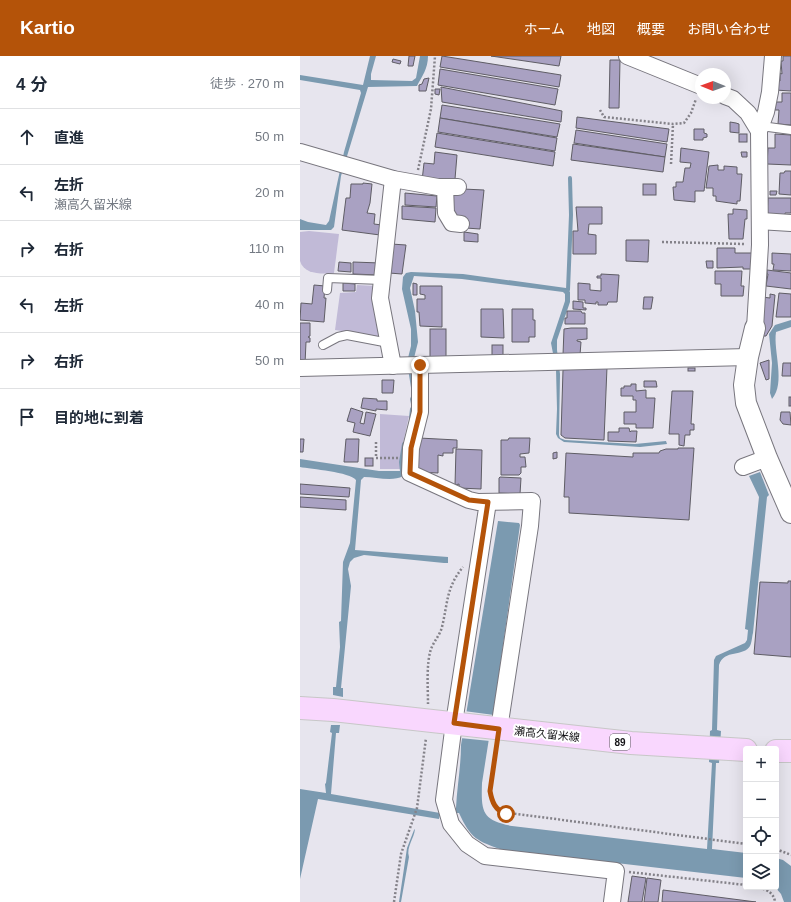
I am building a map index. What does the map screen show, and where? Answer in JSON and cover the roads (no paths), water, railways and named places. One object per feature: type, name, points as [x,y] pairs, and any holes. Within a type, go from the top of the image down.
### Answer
[{"type":"main road","name":"瀬高久留米線","points":[[300,708],[333,710],[631,743],[743,750]]},
{"type":"main road","points":[[779,751],[791,750]]},
{"type":"street","points":[[627,56],[695,88]]},
{"type":"street","points":[[773,56],[770,92],[766,112],[760,128],[760,244],[755,328],[748,357],[744,385],[746,403],[767,458],[791,513]]},
{"type":"street","points":[[731,98],[748,113],[760,128]]},
{"type":"street","points":[[300,152],[393,179],[438,187],[451,187],[446,213],[452,223],[462,224]]},
{"type":"street","points":[[392,366],[380,298],[393,179]]},
{"type":"street","points":[[760,221],[791,223]]},
{"type":"street","points":[[300,368],[748,357]]},
{"type":"street","points":[[420,365],[420,412],[411,448],[410,473],[469,500],[488,502],[532,501],[530,526],[497,729]]},
{"type":"street","points":[[743,467],[767,458]]},
{"type":"street","points":[[488,502],[480,550],[457,724],[444,800],[451,824],[468,844],[485,856],[616,871],[612,902]]},
{"type":"lane","points":[[760,128],[791,130]]},
{"type":"lane","points":[[327,290],[328,278],[382,280]]},
{"type":"lane","points":[[323,345],[338,337],[347,335],[389,343]]},
{"type":"water","points":[[370,56],[376,56],[371,74],[371,80],[412,81],[416,78],[420,56],[428,56],[428,61],[423,76],[417,86],[368,87],[341,176],[334,227],[331,230],[300,230],[300,219],[326,225],[329,221],[344,152],[361,93],[360,90],[300,80],[300,75],[363,85]]},
{"type":"water","points":[[406,273],[463,274],[566,288],[570,292],[570,302],[557,340],[560,374],[560,438],[565,440],[635,444],[666,441],[667,444],[640,447],[564,442],[558,438],[556,434],[556,369],[551,343],[565,301],[565,294],[563,292],[462,279],[414,276],[410,288],[415,311],[418,342],[411,370],[414,386],[412,409],[410,399],[412,394],[407,362],[411,346],[411,329],[402,289],[403,277]]},
{"type":"water","points":[[791,320],[791,327],[776,332],[779,376],[776,392],[772,399],[770,393],[772,363],[769,334],[775,325]]},
{"type":"water","points":[[300,459],[379,471],[402,471],[403,476],[399,478],[389,479],[364,477],[361,480],[355,550],[448,557],[448,563],[444,563],[364,555],[354,558],[350,562],[348,569],[351,586],[341,688],[343,688],[343,697],[333,695],[333,687],[336,687],[340,647],[339,622],[341,621],[343,562],[350,543],[356,480],[352,477],[339,473],[300,467]]},
{"type":"water","points":[[760,472],[769,495],[767,497],[752,641],[747,649],[725,657],[719,665],[717,730],[721,731],[719,763],[716,763],[712,849],[743,853],[743,878],[503,850],[476,838],[471,834],[459,813],[456,813],[455,809],[461,745],[498,521],[519,523],[520,525],[482,783],[482,801],[485,813],[495,821],[512,826],[707,849],[712,763],[709,762],[710,731],[712,730],[714,660],[716,656],[745,643],[747,640],[748,630],[745,629],[759,497],[749,476]]},
{"type":"water","points":[[331,725],[340,725],[339,733],[336,733],[331,794],[440,813],[439,819],[318,799],[300,879],[300,789],[326,793],[325,784],[332,733],[330,732]]},
{"type":"water","points":[[415,829],[409,846],[409,857],[401,902],[399,902],[407,848]]},
{"type":"water","points":[[779,859],[791,866],[791,902],[784,902],[778,890],[779,890]]},
{"type":"waterway","points":[[568,290],[571,215],[570,178]]},
{"type":"waterway","points":[[411,418],[412,409]]},
{"type":"waterway","points":[[402,471],[401,462],[404,444]]}]
